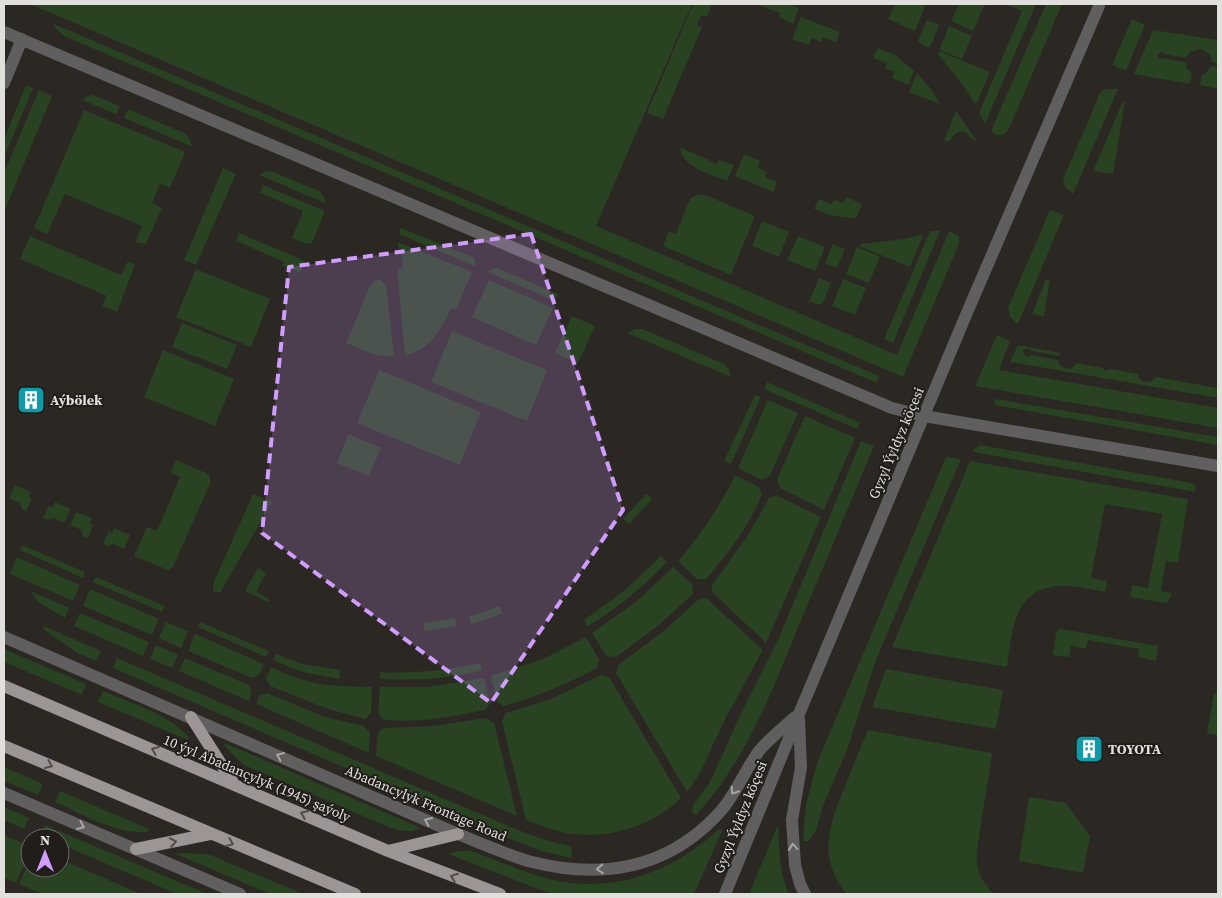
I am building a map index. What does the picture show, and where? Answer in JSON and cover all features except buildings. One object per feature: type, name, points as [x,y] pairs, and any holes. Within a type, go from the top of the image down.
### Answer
[{"type":"main road","name":"10 ýyl Abadançylyk (1945) şaýoly","points":[[4,686],[388,850],[500,894]]},
{"type":"main road","points":[[191,717],[234,784]]},
{"type":"main road","points":[[4,746],[354,894]]},
{"type":"main road","points":[[136,849],[210,834]]},
{"type":"main road","points":[[388,850],[458,834]]},
{"type":"street","name":"Gyzyl Ýyldyz köçesi","points":[[725,894],[924,416],[1099,6]]},
{"type":"street","points":[[4,32],[892,408],[924,416],[1218,466]]},
{"type":"street","points":[[4,83],[22,39]]},
{"type":"street","name":"Abadancylyk Frontage Road","points":[[4,637],[507,854],[554,867],[577,870],[624,867],[646,862],[665,855],[682,845],[721,811],[760,750],[799,714]]},
{"type":"street","points":[[799,714],[801,767],[792,829],[795,865],[805,894]]},
{"type":"street","points":[[4,793],[240,894]]},
{"type":"highlighted area","points":[[531,234],[623,510],[491,703],[262,533],[289,267]]},
{"type":"green space","points":[[30,4],[692,4],[596,226],[897,355],[949,231],[959,236],[959,244],[903,377]]},
{"type":"green space","points":[[693,4],[712,4],[707,17],[701,15],[697,25],[702,27],[663,119],[647,113]]},
{"type":"green space","points":[[756,4],[789,4],[799,8],[793,24],[779,17],[780,13]]},
{"type":"green space","points":[[895,4],[919,4],[925,6],[915,31],[888,19]]},
{"type":"green space","points":[[959,4],[985,4],[973,31],[951,21]]},
{"type":"green space","points":[[1006,4],[1036,4],[985,124],[979,113],[1022,11]]},
{"type":"green space","points":[[1046,4],[1062,4],[1009,129],[1003,135],[996,135],[991,131]]},
{"type":"green space","points":[[801,17],[840,32],[836,42],[823,37],[821,42],[812,38],[809,45],[792,39]]},
{"type":"green space","points":[[1132,19],[1145,25],[1126,71],[1112,65]]},
{"type":"green space","points":[[927,20],[939,25],[931,45],[927,48],[918,41]]},
{"type":"green space","points":[[54,24],[879,376],[877,383],[64,36],[56,29]]},
{"type":"green space","points":[[949,26],[972,36],[962,59],[939,50]]},
{"type":"green space","points":[[1153,30],[1218,40],[1218,63],[1212,62],[1210,55],[1201,49],[1190,52],[1186,58],[1161,52],[1157,55],[1160,59],[1185,62],[1187,69],[1192,73],[1190,84],[1134,74]]},
{"type":"green space","points":[[878,48],[895,55],[914,71],[908,85],[892,78],[894,72],[885,68],[887,63],[873,58]]},
{"type":"green space","points":[[939,51],[990,72],[977,103],[974,103],[965,88],[938,54]]},
{"type":"green space","points":[[1211,66],[1218,67],[1218,89],[1200,85],[1202,75]]},
{"type":"green space","points":[[917,73],[931,89],[940,104],[909,92]]},
{"type":"green space","points":[[26,85],[33,88],[4,158],[4,139]]},
{"type":"green space","points":[[1105,89],[1118,89],[1073,194],[1065,187],[1063,179],[1101,91]]},
{"type":"green space","points":[[39,90],[52,96],[4,212],[4,173]]},
{"type":"green space","points":[[93,95],[120,106],[116,114],[82,100]]},
{"type":"green space","points":[[1123,101],[1125,101],[1113,174],[1093,171]]},
{"type":"green space","points":[[128,109],[184,133],[189,138],[193,147],[124,118]]},
{"type":"green space","points":[[84,110],[185,152],[170,188],[160,184],[152,203],[162,208],[146,244],[135,242],[142,226],[65,194],[47,234],[34,228]]},
{"type":"green space","points":[[956,111],[976,140],[960,131],[949,142],[944,140]]},
{"type":"green space","points":[[680,147],[717,164],[719,160],[734,165],[727,181],[692,165],[682,154]]},
{"type":"green space","points":[[744,154],[760,161],[758,168],[767,172],[765,177],[777,182],[773,192],[735,176]]},
{"type":"green space","points":[[223,168],[236,174],[196,265],[184,260]]},
{"type":"green space","points":[[271,171],[319,191],[324,197],[325,203],[259,175]]},
{"type":"green space","points":[[263,185],[325,211],[312,243],[304,243],[292,238],[303,211],[260,193]]},
{"type":"green space","points":[[705,195],[755,216],[731,275],[663,246],[669,231],[676,234],[688,203],[692,197]]},
{"type":"green space","points":[[846,197],[862,204],[856,218],[832,216],[814,209],[819,199],[831,204],[834,200],[843,203]]},
{"type":"green space","points":[[1050,210],[1064,215],[1018,324],[1010,317],[1008,308]]},
{"type":"green space","points":[[762,221],[789,232],[779,257],[752,246]]},
{"type":"green space","points":[[401,228],[472,257],[475,260],[475,266],[401,235],[399,233]]},
{"type":"green space","points":[[930,231],[940,231],[893,343],[884,339]]},
{"type":"green space","points":[[239,233],[305,261],[300,273],[282,265],[284,262],[236,241]]},
{"type":"green space","points":[[30,236],[121,275],[128,261],[135,265],[117,312],[102,306],[107,296],[20,259]]},
{"type":"green space","points":[[798,236],[825,247],[815,271],[787,260]]},
{"type":"green space","points":[[923,236],[910,267],[859,246],[861,244]]},
{"type":"green space","points":[[398,242],[472,272],[456,310],[451,308],[434,338],[421,349],[405,356],[397,269],[403,268],[401,249],[399,249]]},
{"type":"green space","points":[[833,244],[845,249],[837,268],[825,263]]},
{"type":"green space","points":[[857,247],[880,256],[869,283],[846,274]]},
{"type":"green space","points":[[493,268],[558,294],[555,301],[488,272]]},
{"type":"green space","points":[[196,269],[270,299],[251,347],[176,317]]},
{"type":"green space","points":[[819,278],[831,283],[823,303],[819,305],[809,301]]},
{"type":"green space","points":[[380,279],[385,284],[387,291],[394,357],[375,355],[346,343],[370,286],[374,281]]},
{"type":"green space","points":[[843,279],[866,288],[855,315],[832,306]]},
{"type":"green space","points":[[1046,279],[1050,280],[1044,316],[1032,314]]},
{"type":"green space","points":[[489,280],[553,308],[536,345],[472,317]]},
{"type":"green space","points":[[572,316],[595,326],[578,363],[555,353]]},
{"type":"green space","points":[[182,323],[237,345],[227,369],[172,347]]},
{"type":"green space","points":[[634,329],[643,329],[724,364],[729,369],[731,377],[627,333]]},
{"type":"green space","points":[[452,331],[547,370],[527,421],[431,382]]},
{"type":"green space","points":[[997,335],[1010,341],[999,370],[1218,408],[1218,428],[975,386]]},
{"type":"green space","points":[[1018,345],[1061,353],[1059,356],[1032,351],[1029,348],[1023,350],[1027,357],[1032,355],[1058,360],[1065,368],[1072,368],[1076,363],[1103,368],[1106,371],[1110,369],[1138,374],[1141,380],[1145,382],[1152,381],[1156,377],[1218,388],[1218,398],[1010,362]]},
{"type":"green space","points":[[163,350],[234,379],[215,426],[144,397]]},
{"type":"green space","points":[[379,370],[481,412],[460,465],[357,423]]},
{"type":"green space","points":[[767,382],[860,423],[857,429],[764,389]]},
{"type":"green space","points":[[755,395],[761,397],[731,464],[724,461]]},
{"type":"green space","points":[[996,399],[1218,437],[1218,445],[995,405]]},
{"type":"green space","points":[[768,400],[798,413],[770,476],[762,480],[738,468]]},
{"type":"green space","points":[[805,416],[855,438],[824,510],[780,488],[777,479]]},
{"type":"green space","points":[[348,434],[381,448],[369,476],[337,463]]},
{"type":"green space","points":[[861,441],[874,446],[767,701],[756,725],[729,772],[696,815],[692,812],[693,805],[709,783],[742,711],[778,640]]},
{"type":"green space","points":[[981,445],[1192,483],[1196,487],[1195,492],[973,452],[975,448]]},
{"type":"green space","points":[[946,457],[961,459],[876,660],[847,750],[822,808],[816,831],[808,841],[803,841],[806,804],[817,763]]},
{"type":"green space","points":[[176,460],[206,473],[210,477],[210,484],[173,567],[168,570],[134,556],[147,527],[157,531],[180,477],[170,473]]},
{"type":"green space","points":[[970,461],[1188,499],[1178,563],[1166,561],[1161,591],[1172,593],[1168,602],[1130,597],[1132,585],[1148,588],[1162,514],[1105,504],[1091,578],[1107,581],[1105,592],[1060,586],[1044,589],[1033,595],[1024,603],[1018,614],[1011,640],[1007,667],[892,647]]},
{"type":"green space","points":[[735,475],[759,487],[762,494],[745,528],[730,549],[706,579],[697,579],[678,561],[709,520]]},
{"type":"green space","points":[[15,485],[31,492],[29,497],[32,499],[26,511],[22,509],[20,503],[9,498]]},
{"type":"green space","points":[[253,494],[272,502],[220,593],[213,591],[213,584]]},
{"type":"green space","points":[[646,494],[652,499],[629,524],[623,519]]},
{"type":"green space","points":[[776,495],[821,517],[766,643],[712,592],[712,585],[748,535],[769,498]]},
{"type":"green space","points":[[55,502],[71,509],[64,523],[54,518],[47,520],[43,518],[49,506],[53,507]]},
{"type":"green space","points":[[76,512],[92,518],[90,523],[93,525],[88,538],[83,536],[81,530],[70,525]]},
{"type":"green space","points":[[114,528],[130,535],[124,549],[113,544],[107,546],[103,544],[109,531],[112,533]]},
{"type":"green space","points":[[22,545],[85,572],[83,578],[20,550]]},
{"type":"green space","points":[[661,556],[667,562],[649,580],[620,605],[588,626],[584,620],[625,590]]},
{"type":"green space","points":[[17,557],[80,585],[73,601],[10,574]]},
{"type":"green space","points":[[673,567],[692,584],[693,594],[660,624],[616,657],[606,656],[592,633],[637,601]]},
{"type":"green space","points":[[258,568],[266,573],[256,592],[269,599],[268,602],[245,591]]},
{"type":"green space","points":[[96,577],[165,606],[162,612],[93,582]]},
{"type":"green space","points":[[90,589],[159,619],[152,635],[83,606]]},
{"type":"green space","points":[[30,591],[69,608],[65,618],[38,602]]},
{"type":"green space","points":[[706,598],[763,650],[724,721],[700,773],[687,792],[616,673],[618,665],[665,630],[699,599]]},
{"type":"green space","points":[[499,606],[503,613],[471,624],[469,616]]},
{"type":"green space","points":[[80,613],[149,642],[143,656],[74,626]]},
{"type":"green space","points":[[455,618],[456,626],[425,631],[423,623]]},
{"type":"green space","points":[[166,622],[188,631],[181,648],[159,638]]},
{"type":"green space","points":[[200,622],[269,651],[266,657],[198,627]]},
{"type":"green space","points":[[44,626],[101,651],[96,661],[77,653],[43,629]]},
{"type":"green space","points":[[1061,629],[1158,646],[1156,661],[1138,657],[1139,649],[1088,640],[1086,649],[1071,646],[1069,657],[1053,655],[1056,633]]},
{"type":"green space","points":[[195,634],[264,664],[259,675],[252,678],[188,651]]},
{"type":"green space","points":[[586,637],[599,660],[597,668],[563,685],[528,699],[504,706],[497,702],[491,676],[543,659]]},
{"type":"green space","points":[[156,645],[178,655],[172,668],[150,659]]},
{"type":"green space","points":[[4,649],[86,684],[82,695],[4,662]]},
{"type":"green space","points":[[276,654],[302,664],[340,670],[339,679],[302,672],[273,660]]},
{"type":"green space","points":[[117,658],[513,828],[545,840],[570,846],[572,848],[571,858],[541,851],[508,838],[113,668]]},
{"type":"green space","points":[[185,658],[249,685],[252,693],[249,701],[179,671]]},
{"type":"green space","points":[[480,663],[482,670],[457,675],[406,680],[380,679],[380,672],[430,671]]},
{"type":"green space","points":[[271,667],[309,682],[336,686],[372,687],[371,713],[365,719],[328,709],[270,686],[266,678]]},
{"type":"green space","points":[[886,669],[1003,690],[996,729],[872,707]]},
{"type":"green space","points":[[601,675],[609,677],[681,798],[657,817],[643,824],[613,833],[582,835],[566,833],[526,820],[502,721],[506,713],[551,699]]},
{"type":"green space","points":[[484,678],[490,704],[485,710],[448,717],[409,721],[384,720],[378,714],[380,687],[427,687]]},
{"type":"green space","points":[[103,691],[171,722],[189,738],[188,740],[98,702]]},
{"type":"green space","points":[[267,693],[325,717],[364,726],[370,733],[369,753],[256,704],[259,696]]},
{"type":"green space","points":[[1214,693],[1218,694],[1218,735],[1207,733]]},
{"type":"green space","points":[[486,718],[494,723],[517,816],[376,756],[378,733],[383,728],[433,726]]},
{"type":"green space","points":[[868,730],[992,753],[977,851],[977,863],[980,874],[994,894],[846,894],[831,866],[829,840],[835,813]]},
{"type":"green space","points":[[225,743],[421,828],[414,831],[406,831],[391,828],[244,765],[224,745]]},
{"type":"green space","points":[[4,767],[43,784],[38,795],[4,781]]},
{"type":"green space","points":[[60,791],[149,829],[148,832],[124,830],[100,823],[55,802]]},
{"type":"green space","points":[[1029,797],[1066,803],[1090,836],[1083,873],[1019,861]]},
{"type":"green space","points":[[4,807],[29,818],[24,828],[4,820]]},
{"type":"green space","points":[[777,827],[779,827],[779,853],[789,894],[749,894]]},
{"type":"green space","points":[[719,829],[722,831],[694,894],[551,894],[448,854],[458,851],[471,851],[525,872],[558,881],[602,884],[645,874],[665,866],[684,856]]},
{"type":"green space","points":[[4,835],[20,842],[20,874],[16,883],[4,878]]},
{"type":"green space","points":[[70,836],[207,894],[177,894],[70,848]]},
{"type":"green space","points":[[176,854],[213,856],[303,894],[270,894]]},
{"type":"green space","points":[[70,863],[141,894],[42,894],[19,884],[22,878],[70,878]]},
{"type":"place","name":"Aýbölek","points":[[31,400]]},
{"type":"place","name":"TOYOTA","points":[[1089,749]]}]
